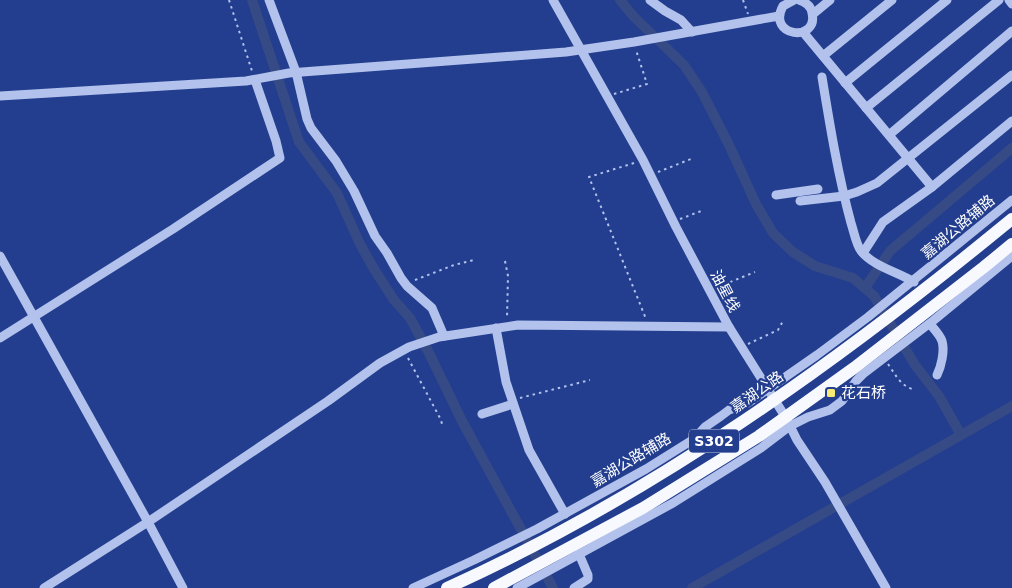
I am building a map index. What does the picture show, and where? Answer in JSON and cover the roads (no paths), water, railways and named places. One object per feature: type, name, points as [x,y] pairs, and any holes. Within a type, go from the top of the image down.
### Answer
[{"type":"main road","name":"嘉湖公路","points":[[447,588],[543,541],[666,472],[775,400],[908,293],[1012,219]]},
{"type":"main road","points":[[925,322],[984,267],[1012,244]]},
{"type":"main road","name":"S302","points":[[494,588],[526,577],[557,561],[788,422],[886,353],[925,322]]},
{"type":"street","points":[[269,0],[311,128],[336,161],[354,191],[375,236],[407,286],[432,308],[442,336]]},
{"type":"street","name":"油星线","points":[[553,0],[643,160],[729,327],[775,400],[796,440],[829,487],[886,588]]},
{"type":"street","points":[[650,0],[665,12],[681,20],[692,32]]},
{"type":"street","points":[[793,0],[783,6],[780,16],[783,26],[792,32],[803,32],[811,24],[813,14],[808,4],[799,0]]},
{"type":"street","points":[[813,14],[830,0]]},
{"type":"street","points":[[823,56],[892,0]]},
{"type":"street","points":[[845,83],[947,0]]},
{"type":"street","points":[[866,108],[999,0]]},
{"type":"street","points":[[1009,0],[1012,4]]},
{"type":"street","points":[[0,96],[259,79],[293,72],[566,52],[636,42],[780,16]]},
{"type":"street","points":[[803,32],[932,187]]},
{"type":"street","points":[[889,135],[1012,32]]},
{"type":"street","points":[[776,194],[804,197],[844,196],[876,183],[1012,75]]},
{"type":"street","points":[[822,77],[844,196],[856,239],[863,253],[873,261],[914,282]]},
{"type":"street","points":[[0,338],[173,229],[280,158],[259,79]]},
{"type":"street","points":[[863,253],[883,222],[932,187],[1012,122]]},
{"type":"street","points":[[804,197],[818,190]]},
{"type":"street","name":"嘉湖公路辅路","points":[[908,293],[914,282],[1012,200]]},
{"type":"street","points":[[0,256],[183,588]]},
{"type":"street","points":[[937,375],[941,368],[942,341],[925,322],[1012,256]]},
{"type":"street","name":"嘉湖公路辅路","points":[[413,588],[507,544],[565,514],[646,468],[694,439],[705,426],[729,410],[740,407],[872,322]]},
{"type":"street","points":[[44,588],[148,522],[328,401],[380,363],[406,348],[442,336],[518,325],[729,327]]},
{"type":"street","points":[[496,328],[506,382],[529,450],[565,514]]},
{"type":"street","points":[[557,561],[579,554],[702,485],[761,448],[788,422],[830,410],[842,401],[859,378],[886,353]]},
{"type":"street","points":[[482,414],[512,402]]},
{"type":"street","points":[[574,588],[588,579],[579,554]]},
{"type":"street","points":[[517,588],[526,577]]},
{"type":"waterway","points":[[252,0],[299,142],[337,193],[360,244],[374,269],[394,300],[410,318],[462,421],[553,588]]},
{"type":"waterway","points":[[620,0],[634,17],[684,65],[702,92],[756,204],[773,233],[793,252],[815,266],[853,278],[874,296],[915,365],[939,396],[961,435]]},
{"type":"waterway","points":[[865,288],[890,251],[1012,148]]},
{"type":"waterway","points":[[692,588],[1012,406]]},
{"type":"place","name":"花石桥","points":[[831,393]]}]
